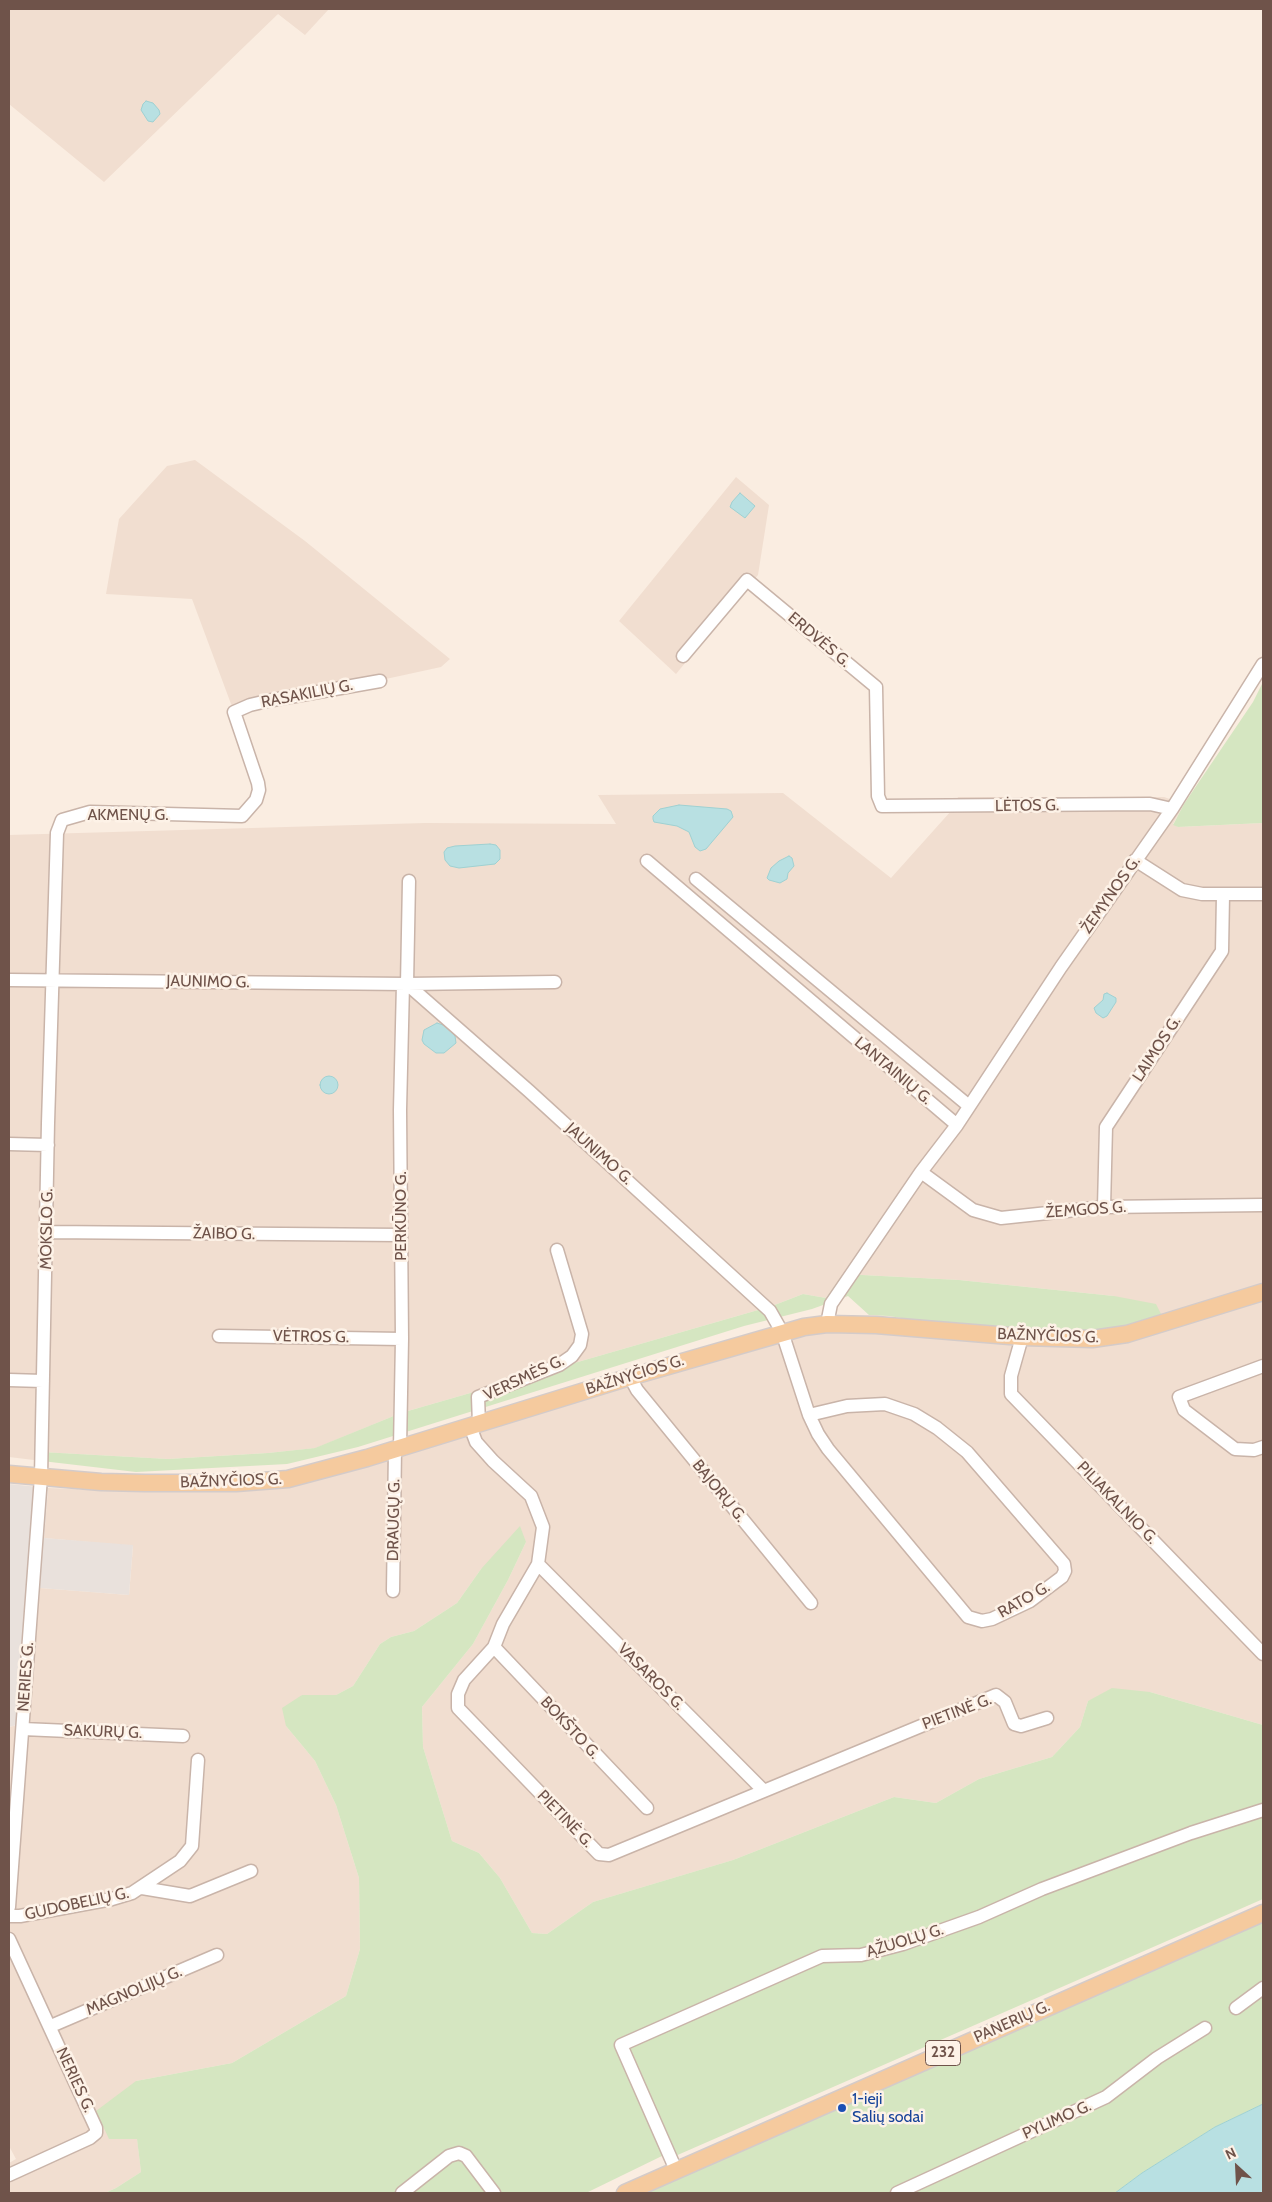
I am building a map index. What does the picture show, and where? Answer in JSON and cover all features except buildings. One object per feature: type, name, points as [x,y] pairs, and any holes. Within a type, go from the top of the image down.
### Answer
[{"type":"main road","name":"BAŽNYČIOS G.","points":[[9,1474],[127,1482],[264,1482],[313,1473],[782,1332],[827,1324],[876,1325],[1022,1337],[1092,1339],[1119,1335],[1263,1292]]},
{"type":"main road","name":"PANERIŲ G.","points":[[625,2193],[1263,1914]]},
{"type":"street","name":"ERDVĖS G.","points":[[683,656],[747,580],[876,687],[878,796],[882,806]]},
{"type":"street","name":"ŽEMYNOS G.","points":[[956,1125],[1061,967],[1172,809],[1263,664]]},
{"type":"street","name":"RASAKILIŲ G.","points":[[234,712],[250,705],[267,701],[380,681]]},
{"type":"street","name":"AKMENŲ G.","points":[[53,980],[56,848],[57,833],[62,820],[90,812],[242,816],[256,800],[259,790],[234,712]]},
{"type":"street","name":"LĖTOS G.","points":[[882,806],[1150,804],[1172,809]]},
{"type":"street","points":[[1135,860],[1182,890],[1223,895],[1263,894]]},
{"type":"street","name":"LANTAINIŲ G.","points":[[647,861],[956,1125]]},
{"type":"street","points":[[696,879],[970,1106]]},
{"type":"street","name":"PERKŪNO G.","points":[[398,1448],[402,1339],[400,1110],[409,882]]},
{"type":"street","name":"LAIMOS G.","points":[[1104,1207],[1106,1127],[1222,951],[1223,895]]},
{"type":"street","name":"JAUNIMO G.","points":[[9,980],[405,984],[555,982]]},
{"type":"street","name":"MOKSLO G.","points":[[42,1477],[53,980]]},
{"type":"street","name":"JAUNIMO G.","points":[[405,984],[529,1091],[762,1302],[770,1311],[782,1332]]},
{"type":"street","points":[[827,1324],[831,1304],[921,1172],[956,1125]]},
{"type":"street","points":[[9,1144],[48,1144]]},
{"type":"street","name":"ŽEMGOS G.","points":[[921,1172],[973,1210],[1001,1218],[1104,1207],[1263,1205]]},
{"type":"street","name":"ŽAIBO G.","points":[[47,1232],[401,1235]]},
{"type":"street","name":"VERSMĖS G.","points":[[475,1425],[478,1397],[559,1365],[572,1356],[580,1345],[582,1334],[557,1250]]},
{"type":"street","name":"RATO G.","points":[[782,1332],[808,1415],[828,1449],[968,1617],[982,1621],[992,1619],[1030,1601],[1062,1578],[1065,1570],[1064,1564],[967,1452],[937,1428],[914,1414],[885,1404],[847,1406],[808,1415]]},
{"type":"street","name":"VĖTROS G.","points":[[219,1336],[402,1339]]},
{"type":"street","name":"PILIAKALNIO G.","points":[[1022,1337],[1011,1376],[1011,1394],[1263,1654]]},
{"type":"street","points":[[1263,1366],[1179,1397],[1184,1410],[1234,1449],[1254,1450],[1263,1447]]},
{"type":"street","name":"BAJORŲ G.","points":[[630,1377],[637,1390],[811,1603]]},
{"type":"street","points":[[9,1380],[44,1381]]},
{"type":"street","name":"PIETINĖ G.","points":[[475,1425],[476,1442],[492,1461],[531,1496],[543,1527],[538,1564],[503,1624],[494,1647],[464,1680],[458,1694],[458,1708],[599,1854],[609,1854],[996,1695],[1005,1702],[1014,1724],[1021,1726],[1047,1718]]},
{"type":"street","name":"DRAUGŲ G.","points":[[393,1591],[398,1448]]},
{"type":"street","name":"NERIES G.","points":[[9,1908],[42,1477]]},
{"type":"street","name":"VASAROS G.","points":[[538,1564],[763,1790]]},
{"type":"street","name":"BOKŠTO G.","points":[[494,1647],[647,1808]]},
{"type":"street","name":"SAKURŲ G.","points":[[23,1729],[182,1736]]},
{"type":"street","name":"GUDOBELIŲ G.","points":[[9,1916],[20,1916],[112,1899],[142,1888],[158,1874],[180,1861],[188,1854],[192,1846],[198,1760]]},
{"type":"street","name":"ĄŽUOLŲ G.","points":[[676,2170],[621,2045],[822,1956],[861,1954],[903,1944],[979,1917],[1042,1889],[1191,1832],[1263,1810]]},
{"type":"street","points":[[142,1888],[190,1896],[251,1871]]},
{"type":"street","name":"NERIES G.","points":[[9,1939],[95,2123],[96,2133],[90,2138],[9,2175]]},
{"type":"street","name":"MAGNOLIJŲ G.","points":[[51,2026],[217,1955]]},
{"type":"street","points":[[1236,2008],[1263,1988]]},
{"type":"street","name":"PYLIMO G.","points":[[897,2193],[1106,2097],[1157,2058],[1206,2028]]},
{"type":"street","points":[[402,2193],[450,2156],[458,2153],[466,2156],[494,2193]]},
{"type":"shaded area","points":[[9,9],[329,9],[305,35],[278,14],[104,182],[9,104]]},
{"type":"shaded area","points":[[195,460],[305,541],[450,659],[441,667],[234,712],[192,599],[106,594],[119,519],[167,466]]},
{"type":"shaded area","points":[[736,477],[769,505],[758,575],[676,674],[619,621]]},
{"type":"shaded area","points":[[783,793],[891,878],[951,811],[958,797],[1164,797],[1184,804],[1173,824],[1178,827],[1263,823],[1263,1725],[1150,1692],[1088,1701],[1080,1727],[1052,1757],[979,1779],[936,1803],[894,1797],[733,1860],[593,1902],[547,1934],[532,1933],[500,1878],[479,1853],[452,1841],[423,1747],[422,1707],[473,1644],[508,1580],[526,1542],[481,1569],[457,1603],[414,1631],[391,1637],[380,1644],[353,1686],[336,1695],[302,1695],[286,1726],[315,1761],[336,1805],[359,1878],[360,1949],[346,1996],[232,2063],[136,2081],[137,2138],[141,2172],[116,2188],[105,2193],[9,2193],[9,2163],[16,2159],[9,2146],[9,1727],[29,1722],[40,1588],[129,1595],[133,1546],[44,1538],[48,1488],[144,1492],[220,1490],[722,1354],[825,1330],[874,1331],[1114,1296],[959,1280],[843,1274],[826,1298],[803,1294],[772,1306],[401,1413],[316,1448],[168,1459],[42,1452],[42,1461],[9,1457],[9,835],[425,823],[616,824],[598,795]]},
{"type":"shaded area","points":[[9,1484],[48,1488],[44,1538],[133,1545],[129,1595],[40,1588],[28,1722],[9,1727]]},
{"type":"green space","points":[[1263,682],[1263,823],[1178,827],[1173,825],[1184,804],[1253,702]]},
{"type":"green space","points":[[843,1274],[959,1280],[1114,1296],[1156,1304],[1162,1316],[1126,1328],[1073,1333],[939,1324],[889,1316],[869,1315],[848,1296],[812,1309],[744,1326],[358,1447],[287,1464],[136,1472],[42,1461],[42,1452],[168,1459],[315,1448],[401,1413],[772,1306],[803,1294],[826,1298]]},
{"type":"green space","points":[[520,1526],[526,1542],[508,1580],[473,1644],[422,1707],[423,1747],[452,1841],[479,1853],[500,1878],[532,1933],[547,1934],[593,1902],[733,1860],[894,1797],[936,1803],[979,1779],[1052,1757],[1080,1727],[1088,1701],[1112,1688],[1150,1692],[1263,1725],[1263,1807],[968,1919],[861,1951],[831,1952],[617,2042],[664,2155],[586,2193],[499,2193],[465,2151],[398,2193],[105,2193],[141,2172],[137,2139],[109,2139],[96,2111],[136,2081],[232,2063],[346,1996],[360,1949],[359,1878],[336,1805],[315,1761],[286,1726],[282,1708],[302,1695],[336,1695],[353,1686],[380,1644],[391,1637],[414,1631],[457,1603],[481,1569]]},
{"type":"green space","points":[[1263,1812],[1263,1899],[673,2157],[627,2048],[821,1958],[863,1956],[1027,1900]]},
{"type":"green space","points":[[1263,1922],[1263,2104],[1215,2127],[1142,2173],[1115,2193],[644,2193],[875,2087]]},
{"type":"green space","points":[[450,2159],[464,2159],[490,2193],[407,2193]]},
{"type":"water","points":[[146,101],[153,103],[159,110],[160,114],[153,122],[148,121],[141,110]]},
{"type":"water","points":[[740,493],[755,506],[745,518],[730,507]]},
{"type":"water","points":[[679,805],[727,809],[731,811],[733,817],[706,849],[700,851],[695,847],[689,832],[677,826],[654,822],[653,816],[660,809]]},
{"type":"water","points":[[496,845],[500,850],[500,859],[495,864],[459,868],[450,866],[445,860],[444,852],[447,848]]},
{"type":"water","points":[[789,856],[792,858],[794,866],[788,873],[787,879],[780,883],[769,880],[767,878],[771,868]]},
{"type":"water","points":[[1107,993],[1116,998],[1116,1002],[1107,1016],[1103,1018],[1096,1013],[1094,1008],[1103,1000],[1104,994]]},
{"type":"water","points":[[437,1023],[446,1026],[455,1036],[456,1043],[444,1053],[436,1053],[424,1044],[422,1040],[424,1030]]},
{"type":"water","points":[[325,1076],[333,1076],[338,1081],[336,1092],[325,1094],[320,1089],[320,1081]]},
{"type":"water","points":[[1263,2104],[1263,2193],[1115,2193],[1142,2173],[1215,2127]]},
{"type":"place","name":"1-ieji Salių sodai","points":[[842,2108]]}]
